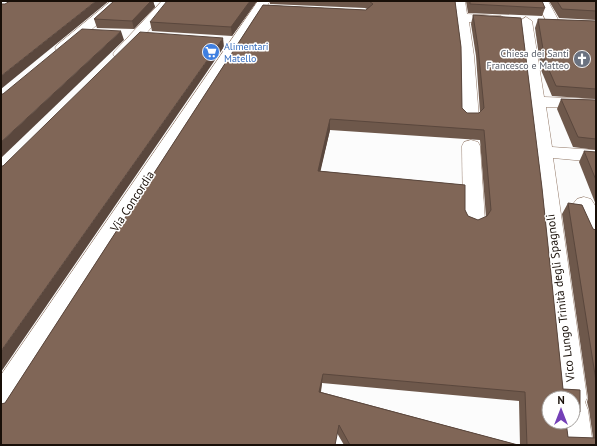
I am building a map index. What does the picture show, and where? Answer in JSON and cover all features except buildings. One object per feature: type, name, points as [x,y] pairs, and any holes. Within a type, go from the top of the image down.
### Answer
[{"type":"street","points":[[54,54],[118,1]]},
{"type":"street","points":[[459,1],[467,56],[470,118]]},
{"type":"street","points":[[542,1],[554,23]]},
{"type":"street","points":[[153,2],[168,2]]},
{"type":"street","points":[[110,63],[146,36],[168,2]]},
{"type":"street","points":[[262,4],[275,8]]},
{"type":"street","name":"Via Concordia","points":[[1,401],[229,41],[262,4]]},
{"type":"street","points":[[462,18],[568,24]]},
{"type":"street","name":"Vico Lungo Trinità degli Spagnoli","points":[[526,21],[544,152],[571,390]]},
{"type":"street","points":[[81,32],[102,33]]},
{"type":"street","points":[[117,34],[146,36]]},
{"type":"street","points":[[537,102],[596,104]]},
{"type":"street","points":[[471,146],[474,188],[474,222]]},
{"type":"street","points":[[544,152],[596,156]]},
{"type":"street","points":[[452,186],[474,188]]},
{"type":"street","points":[[584,204],[596,233]]},
{"type":"street","points":[[575,430],[577,445]]},
{"type":"place","name":"Alimentari Matello","points":[[211,52]]},
{"type":"place","name":"Chiesa dei Santi Francesco e Matteo","points":[[582,59]]}]
